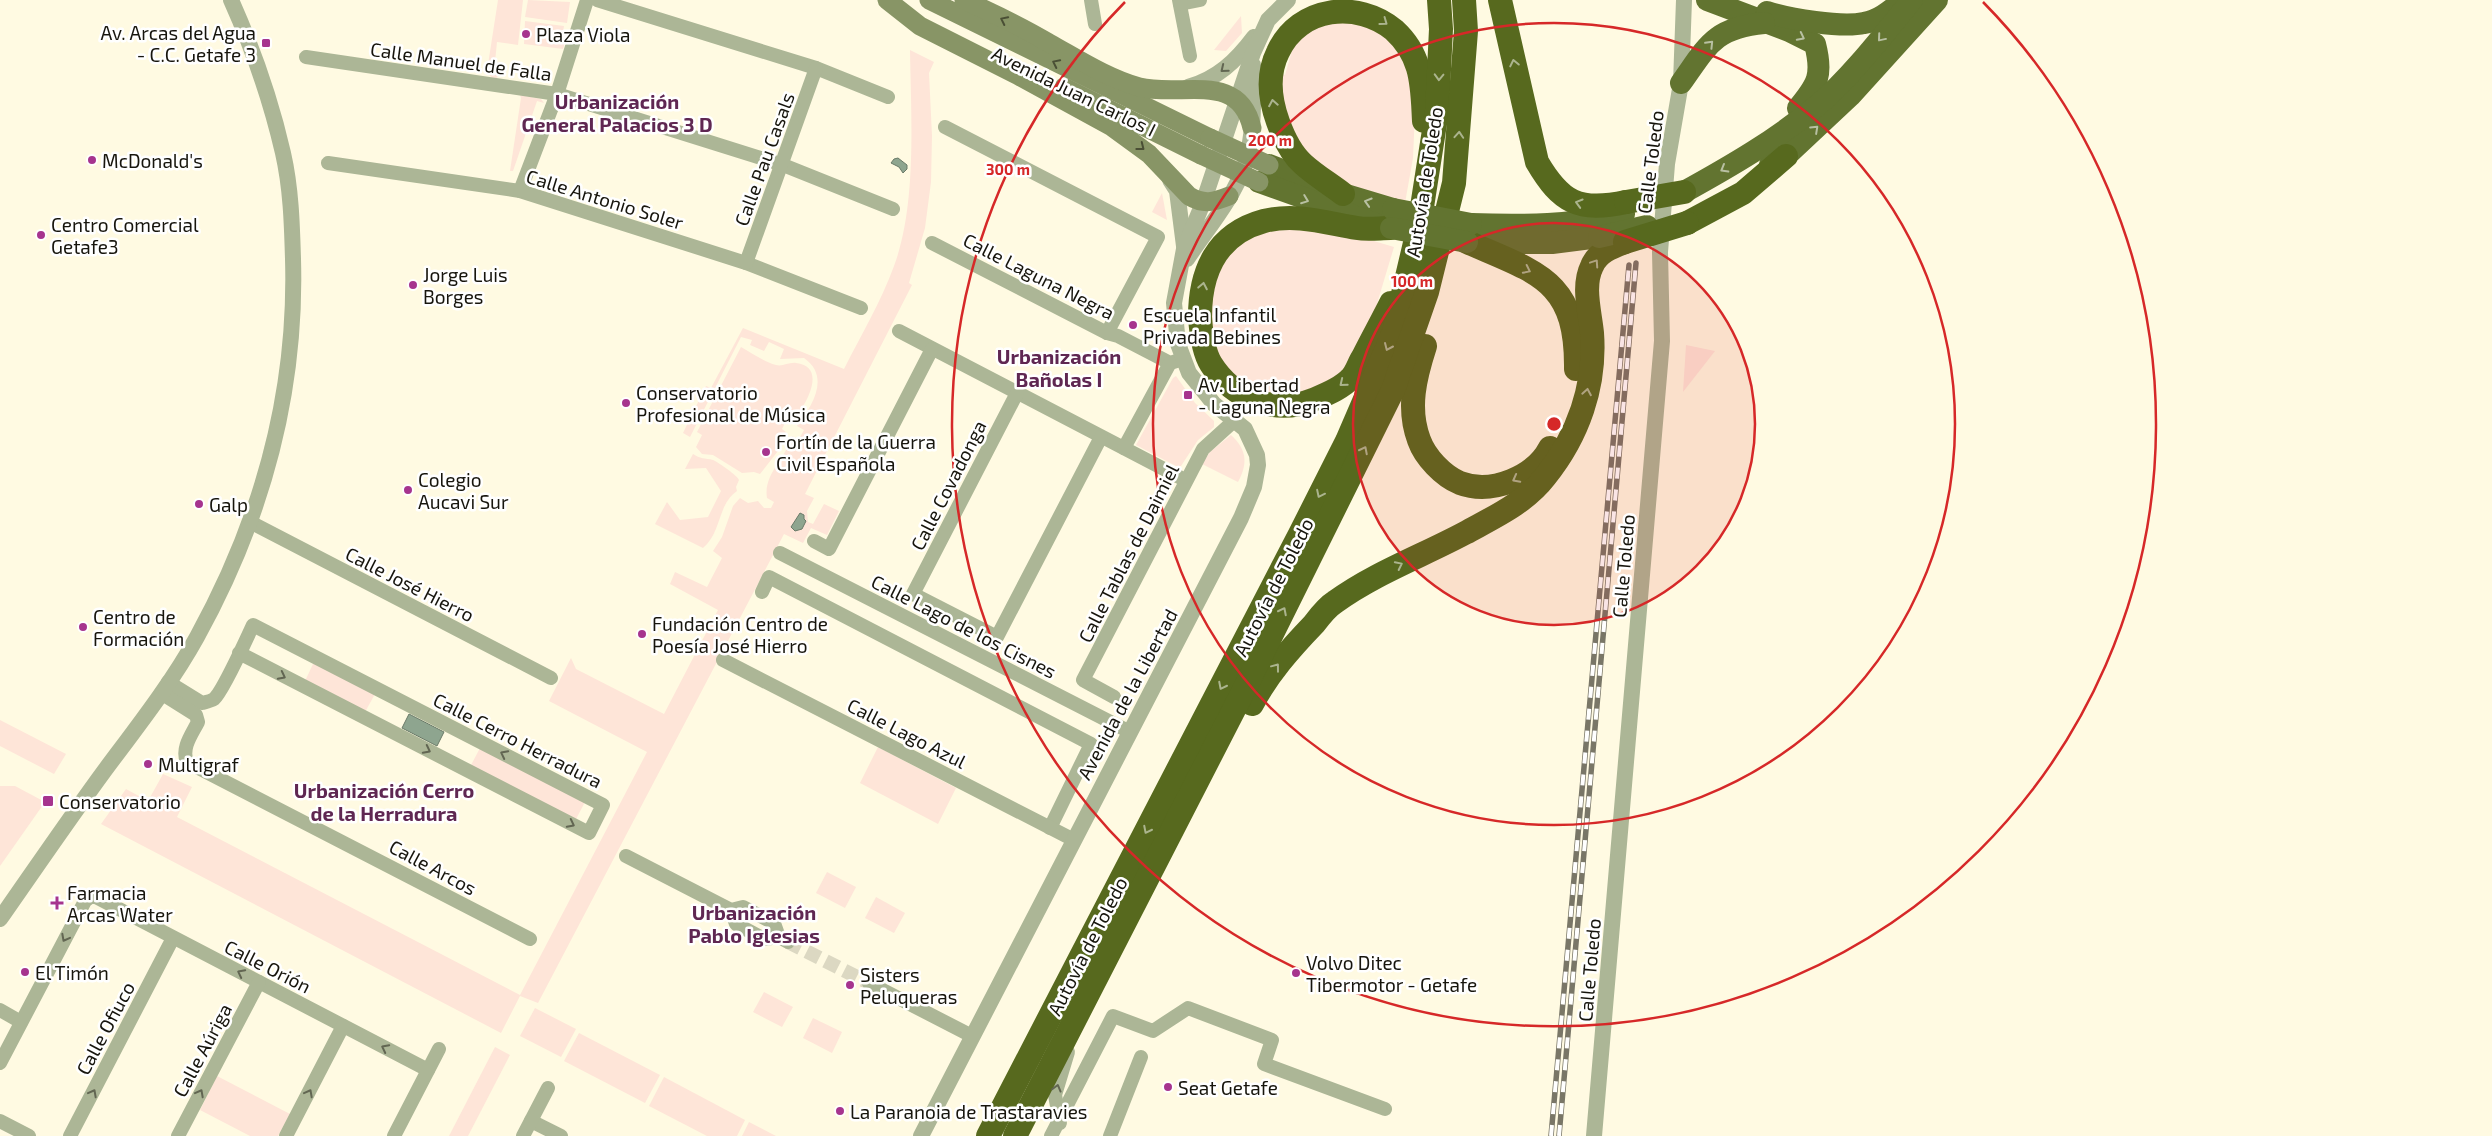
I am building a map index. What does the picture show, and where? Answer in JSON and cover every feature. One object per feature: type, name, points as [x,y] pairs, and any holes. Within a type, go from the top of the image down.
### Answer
[{"type":"highway","name":"Autovía de Toledo","points":[[988,1136],[1346,442],[1394,332],[1411,266],[1438,111],[1441,29],[1439,0]]},
{"type":"highway","name":"Autovía de Toledo","points":[[1015,1136],[1393,390],[1427,292],[1454,184],[1466,31],[1464,0]]},
{"type":"highway","points":[[1500,0],[1536,162],[1549,183],[1564,198],[1581,205],[1686,209]]},
{"type":"highway","points":[[1707,0],[1766,22],[1815,44],[1821,64],[1815,88],[1765,146]]},
{"type":"highway","points":[[1736,0],[1770,13],[1840,25],[1865,23],[1883,16],[1903,0]]},
{"type":"highway","points":[[1102,966],[1158,878],[1260,688],[1287,652],[1333,603],[1372,578],[1452,540],[1513,507],[1541,482],[1561,458],[1577,427],[1587,399],[1591,368],[1592,336],[1587,282],[1592,264],[1605,250],[1625,242],[1686,209],[1819,104],[1877,42],[1912,0]]},
{"type":"highway","points":[[1264,173],[1324,207],[1392,218],[1469,234],[1552,243],[1599,237],[1644,227],[1686,209],[1743,193],[1850,96],[1936,0]]},
{"type":"highway","points":[[1392,218],[1343,194],[1302,164],[1282,132],[1272,99],[1273,67],[1283,42],[1298,25],[1322,12],[1346,7],[1363,10],[1389,24],[1401,36],[1418,67],[1428,167]]},
{"type":"highway","points":[[1681,83],[1706,46],[1719,35],[1741,25],[1766,22]]},
{"type":"highway","points":[[1264,173],[1343,194]]},
{"type":"highway","points":[[1454,184],[1458,212],[1442,285],[1417,371],[1412,403],[1419,440],[1433,464],[1460,483],[1484,486],[1511,482],[1531,470],[1548,452],[1561,428],[1570,399],[1576,370],[1576,343],[1570,313],[1545,279],[1469,234]]},
{"type":"highway","points":[[1469,234],[1533,226],[1582,223],[1625,208]]},
{"type":"highway","points":[[1392,218],[1359,228],[1301,218],[1283,218],[1263,222],[1229,239],[1212,259],[1201,291],[1200,328],[1211,364],[1224,380],[1239,392],[1264,404],[1286,407],[1301,405],[1332,392],[1352,376],[1411,266]]},
{"type":"main road","name":"Avenida Juan Carlos I","points":[[888,0],[1201,154],[1264,173]]},
{"type":"main road","points":[[888,0],[920,26],[1017,75],[1112,127],[1137,144],[1189,196],[1203,203],[1229,196]]},
{"type":"main road","name":"Avenida Juan Carlos I","points":[[929,0],[1210,138],[1264,173]]},
{"type":"main road","points":[[964,0],[1034,34],[1105,74],[1138,86],[1177,90],[1213,90],[1238,98],[1250,116],[1252,128]]},
{"type":"street","points":[[0,919],[165,688],[209,614],[252,522],[277,436],[294,315],[293,235],[283,155],[276,128],[254,54],[231,0]]},
{"type":"street","points":[[520,191],[557,94],[586,0]]},
{"type":"street","points":[[597,0],[816,68],[888,97]]},
{"type":"street","points":[[1091,0],[1095,24]]},
{"type":"street","points":[[1190,56],[1180,2],[1200,0]]},
{"type":"street","name":"Avenida de la Libertad","points":[[921,1136],[1242,518],[1254,487],[1258,455],[1245,429],[1214,404],[1177,361],[1174,303],[1184,248],[1203,203],[1253,53],[1268,20],[1288,0]]},
{"type":"street","name":"Calle Toledo","points":[[1594,1136],[1662,341],[1660,252],[1666,185],[1681,83],[1684,0]]},
{"type":"street","points":[[1177,90],[1211,79],[1224,70],[1241,54],[1268,20]]},
{"type":"street","name":"Avenida de la Libertad","points":[[1179,272],[1229,196],[1244,166],[1252,128],[1253,53]]},
{"type":"street","name":"Calle Manuel de Falla","points":[[306,57],[557,94],[783,165],[893,209]]},
{"type":"street","name":"Calle Pau Casals","points":[[746,262],[783,165],[816,68]]},
{"type":"street","points":[[945,127],[1158,237],[1107,333]]},
{"type":"street","name":"Calle Antonio Soler","points":[[328,163],[520,191],[746,262],[861,308]]},
{"type":"street","name":"Avenida de la Libertad","points":[[1159,164],[1177,191],[1184,248]]},
{"type":"street","name":"Calle Laguna Negra","points":[[932,243],[1107,333],[1177,361]]},
{"type":"street","points":[[899,331],[1186,480]]},
{"type":"street","points":[[814,541],[830,549],[932,348]]},
{"type":"street","points":[[1124,448],[1177,361]]},
{"type":"street","name":"Calle Covadonga","points":[[1017,393],[913,594],[997,638],[1101,437]]},
{"type":"street","name":"Calle Tablas de Daimiel","points":[[1114,697],[1083,680],[1203,449],[1235,420]]},
{"type":"street","name":"Calle José Hierro","points":[[252,522],[551,678]]},
{"type":"street","name":"Calle Lago de los Cisnes","points":[[780,553],[1130,732]]},
{"type":"street","points":[[762,592],[769,577],[1091,744],[1050,828]]},
{"type":"street","name":"Calle Cerro Herradura","points":[[165,688],[202,702],[212,700],[218,694],[253,625],[603,805],[589,833],[239,653]]},
{"type":"street","name":"Calle Lago Azul","points":[[723,660],[1074,840]]},
{"type":"street","name":"Calle Arcos","points":[[165,688],[196,715],[198,722],[185,747],[184,755],[186,762],[530,939]]},
{"type":"street","points":[[626,856],[731,910],[736,924],[764,939],[783,939]]},
{"type":"street","name":"Calle Orión","points":[[21,1022],[85,901],[90,897],[96,898],[428,1070]]},
{"type":"street","name":"Calle Ofiuco","points":[[70,1136],[173,938]]},
{"type":"street","name":"Calle Aúriga","points":[[178,1136],[258,982]]},
{"type":"street","points":[[869,984],[972,1036]]},
{"type":"street","points":[[1061,1136],[1055,1095],[1083,1004]]},
{"type":"street","points":[[1051,1136],[1113,1016],[1153,1031],[1188,1008],[1272,1040],[1264,1064],[1385,1109]]},
{"type":"street","points":[[0,1010],[21,1022],[0,1063]]},
{"type":"street","points":[[286,1136],[344,1026]]},
{"type":"street","points":[[394,1136],[439,1049]]},
{"type":"street","points":[[1110,1136],[1141,1057]]},
{"type":"street","points":[[523,1136],[548,1088]]},
{"type":"street","points":[[0,1121],[29,1136]]},
{"type":"street","points":[[531,1121],[561,1136]]},
{"type":"shaded area","points":[[498,0],[523,0],[518,45],[497,42],[494,72],[498,73],[497,79],[492,78],[487,71]]},
{"type":"shaded area","points":[[528,0],[570,2],[567,23],[525,17]]},
{"type":"shaded area","points":[[1241,16],[1242,33],[1226,51],[1214,50]]},
{"type":"shaded area","points":[[1370,19],[1405,57],[1415,112],[1413,158],[1405,203],[1342,183],[1314,163],[1285,122],[1280,73],[1285,75],[1291,54],[1286,53],[1307,26]]},
{"type":"shaded area","points":[[525,21],[564,26],[562,38],[566,40],[563,49],[524,44]]},
{"type":"shaded area","points":[[910,50],[934,62],[929,73],[932,136],[931,182],[925,228],[909,283],[912,285],[805,494],[814,498],[807,511],[808,522],[813,524],[824,504],[839,511],[827,535],[811,528],[803,543],[784,534],[538,1003],[520,996],[501,1033],[101,824],[126,789],[148,801],[163,774],[192,787],[177,817],[520,995],[647,752],[549,701],[571,658],[576,669],[664,714],[718,610],[670,584],[675,572],[707,587],[722,558],[713,551],[722,537],[733,506],[740,498],[748,503],[758,501],[764,508],[771,508],[774,502],[767,498],[768,481],[792,436],[799,439],[804,430],[797,426],[813,401],[818,383],[816,374],[812,366],[804,358],[780,359],[784,349],[769,342],[764,351],[750,345],[752,340],[741,337],[690,437],[683,433],[706,386],[711,388],[743,328],[844,369],[883,292],[894,266],[901,242],[906,216],[911,160]]},
{"type":"shaded area","points":[[520,95],[541,99],[544,103],[537,101],[513,171],[510,171],[521,98]]},
{"type":"shaded area","points":[[898,158],[907,165],[907,169],[903,173],[899,167],[891,163],[894,159]]},
{"type":"shaded area","points":[[1162,193],[1167,220],[1152,212]]},
{"type":"shaded area","points":[[1327,227],[1394,247],[1370,327],[1342,375],[1301,397],[1253,391],[1222,367],[1208,322],[1219,262],[1255,231]]},
{"type":"shaded area","points":[[1686,345],[1715,351],[1683,392]]},
{"type":"shaded area","points":[[741,347],[772,364],[796,363],[806,366],[811,372],[813,380],[811,390],[802,409],[791,423],[786,421],[782,429],[786,432],[778,451],[760,474],[754,472],[742,473],[713,455],[702,454],[696,447],[702,435],[697,432]]},
{"type":"shaded area","points":[[1176,376],[1195,403],[1214,421],[1214,427],[1198,440],[1181,466],[1176,466],[1136,445],[1173,378]]},
{"type":"shaded area","points":[[1231,435],[1243,451],[1244,457],[1243,469],[1238,482],[1202,464],[1210,452]]},
{"type":"shaded area","points":[[693,454],[700,458],[716,461],[732,472],[739,480],[736,487],[737,491],[726,504],[714,534],[703,548],[655,524],[667,502],[680,520],[708,517],[721,491],[706,468],[685,469]]},
{"type":"shaded area","points":[[800,513],[804,515],[806,521],[802,529],[795,531],[791,527]]},
{"type":"shaded area","points":[[314,662],[375,694],[365,712],[305,681]]},
{"type":"shaded area","points":[[409,714],[444,732],[437,746],[402,728]]},
{"type":"shaded area","points":[[0,720],[66,754],[54,774],[0,746]]},
{"type":"shaded area","points":[[878,747],[956,788],[938,824],[860,783]]},
{"type":"shaded area","points":[[480,748],[585,802],[575,821],[470,767]]},
{"type":"shaded area","points":[[0,786],[15,786],[45,802],[0,866]]},
{"type":"shaded area","points":[[827,872],[856,887],[845,908],[816,893]]},
{"type":"shaded area","points":[[876,897],[905,913],[894,933],[865,918]]},
{"type":"shaded area","points":[[764,992],[793,1007],[782,1027],[753,1012]]},
{"type":"shaded area","points":[[535,1008],[576,1029],[561,1057],[520,1036]]},
{"type":"shaded area","points":[[813,1018],[842,1032],[832,1053],[803,1038]]},
{"type":"shaded area","points":[[579,1033],[660,1075],[645,1103],[564,1061]]},
{"type":"shaded area","points":[[495,1047],[510,1055],[468,1136],[449,1136]]},
{"type":"shaded area","points":[[217,1076],[290,1114],[278,1136],[250,1136],[200,1110]]},
{"type":"shaded area","points":[[664,1077],[745,1120],[737,1136],[707,1136],[649,1106]]},
{"type":"shaded area","points":[[749,1122],[776,1136],[742,1136]]},
{"type":"tunnel","points":[[788,942],[869,983]]},
{"type":"railway","points":[[1559,1136],[1636,263]]},
{"type":"railway","points":[[1551,1136],[1629,265]]},
{"type":"place","name":"Plaza Viola","points":[[526,34]]},
{"type":"place","name":"Av. Arcas del Agua - C.C. Getafe 3","points":[[266,43]]},
{"type":"place","name":"McDonald's","points":[[92,160]]},
{"type":"place","name":"Centro Comercial Getafe3","points":[[41,235]]},
{"type":"place","name":"Jorge Luis Borges","points":[[413,285]]},
{"type":"place","name":"Escuela Infantil Privada Bebines","points":[[1133,325]]},
{"type":"place","name":"Av. Libertad - Laguna Negra","points":[[1188,395]]},
{"type":"place","name":"Conservatorio Profesional de Música","points":[[626,403]]},
{"type":"place","name":"Fortín de la Guerra Civil Española","points":[[766,452]]},
{"type":"place","name":"Colegio Aucavi Sur","points":[[408,490]]},
{"type":"place","name":"Galp","points":[[199,504]]},
{"type":"place","name":"Centro de Formación","points":[[83,627]]},
{"type":"place","name":"Fundación Centro de Poesía José Hierro","points":[[642,634]]},
{"type":"place","name":"Multigraf","points":[[148,764]]},
{"type":"place","name":"Conservatorio","points":[[48,801]]},
{"type":"place","name":"Farmacia Arcas Water","points":[[57,903]]},
{"type":"place","name":"El Timón","points":[[25,972]]},
{"type":"place","name":"Volvo Ditec Tibermotor - Getafe","points":[[1296,973]]},
{"type":"place","name":"Sisters Peluqueras","points":[[850,985]]},
{"type":"place","name":"Seat Getafe","points":[[1168,1087]]},
{"type":"place","name":"La Paranoia de Trastaravies","points":[[840,1111]]},
{"type":"district","name":"Urbanización General Palacios 3 D","points":[[617,112]]},
{"type":"district","name":"Urbanización Bañolas I","points":[[1059,368]]},
{"type":"district","name":"Urbanización Cerro de la Herradura","points":[[384,802]]},
{"type":"district","name":"Urbanización Pablo Iglesias","points":[[754,924]]}]
